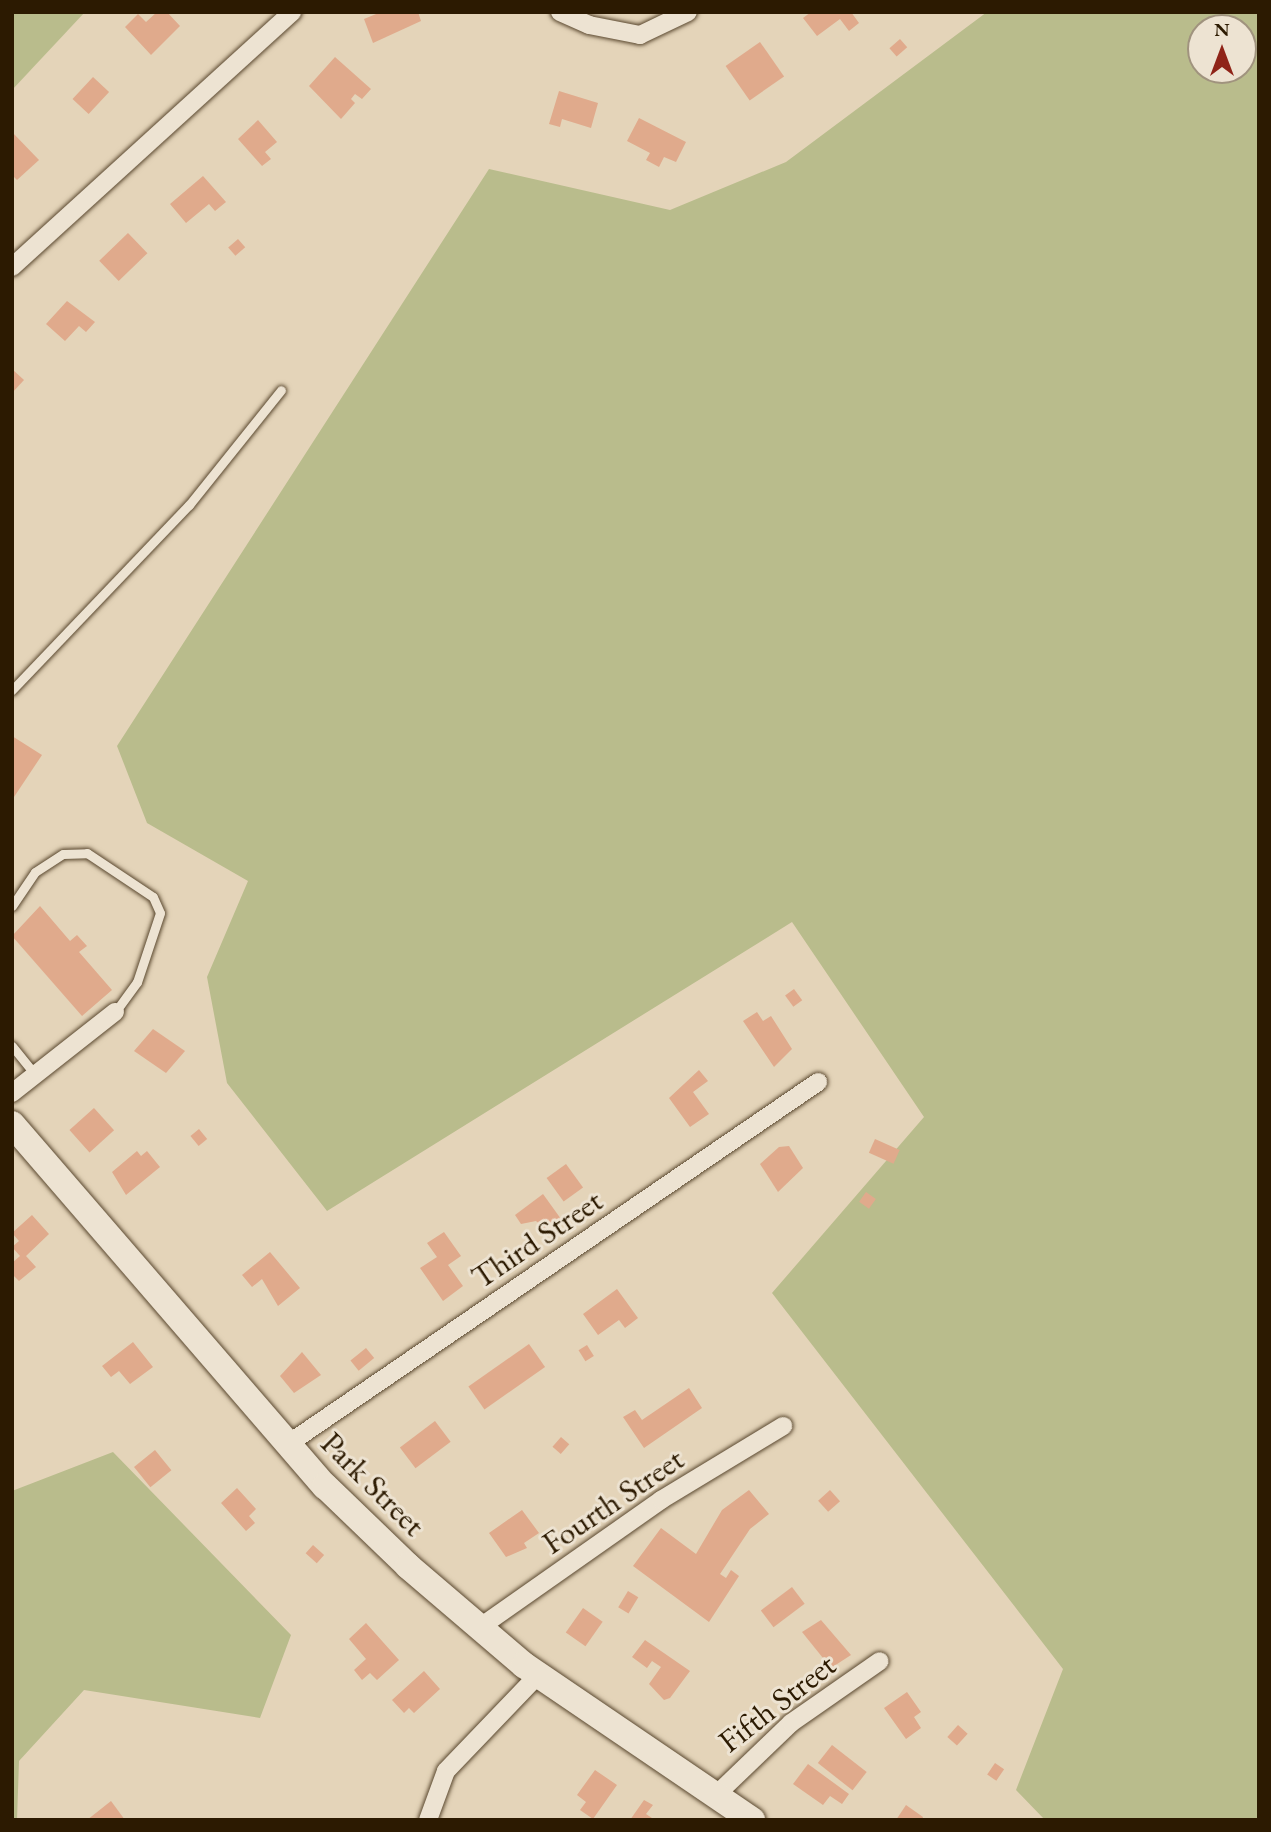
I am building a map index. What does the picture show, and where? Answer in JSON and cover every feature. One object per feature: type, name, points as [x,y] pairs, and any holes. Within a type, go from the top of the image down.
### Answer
[{"type":"main road","name":"Park Street","points":[[12,1124],[288,1444],[408,1566],[479,1628],[539,1674],[752,1820]]},
{"type":"street","points":[[12,267],[292,12]]},
{"type":"street","points":[[560,12],[589,25],[640,35],[688,12]]},
{"type":"street","points":[[12,1093],[115,1012]]},
{"type":"street","name":"Third Street","points":[[288,1444],[818,1082]]},
{"type":"street","name":"Fourth Street","points":[[479,1628],[661,1500],[783,1426]]},
{"type":"street","name":"Fifth Street","points":[[715,1796],[791,1723],[880,1661]]},
{"type":"street","points":[[428,1820],[446,1771],[539,1674]]},
{"type":"lane","points":[[12,690],[189,505],[281,390]]},
{"type":"lane","points":[[12,906],[35,872],[63,854],[87,853],[153,897],[160,914],[137,982],[115,1012]]},
{"type":"lane","points":[[12,1046],[35,1074]]},
{"type":"green space","points":[[12,12],[85,12],[12,90]]},
{"type":"green space","points":[[987,12],[1259,12],[1259,1820],[1045,1820],[1016,1790],[1063,1669],[772,1293],[924,1117],[792,922],[327,1211],[227,1083],[207,977],[248,881],[147,823],[117,746],[489,169],[670,210],[786,162]]},
{"type":"green space","points":[[113,1452],[291,1635],[260,1718],[84,1690],[19,1761],[17,1820],[12,1820],[12,1491]]},
{"type":"building","points":[[157,12],[167,12],[180,26],[151,55],[125,27],[138,14],[146,22]]},
{"type":"building","points":[[381,12],[418,12],[421,21],[373,43],[364,19]]},
{"type":"building","points":[[811,12],[851,12],[859,23],[849,31],[840,19],[817,36],[803,18]]},
{"type":"building","points":[[900,39],[907,47],[897,56],[889,48]]},
{"type":"building","points":[[760,42],[784,76],[750,100],[726,66]]},
{"type":"building","points":[[335,57],[371,89],[362,99],[355,94],[351,99],[355,103],[341,119],[309,86]]},
{"type":"building","points":[[93,77],[109,92],[89,114],[73,99]]},
{"type":"building","points":[[559,91],[598,103],[591,128],[562,119],[560,127],[549,124]]},
{"type":"building","points":[[639,118],[686,142],[676,162],[664,157],[659,167],[646,160],[650,153],[627,141]]},
{"type":"building","points":[[258,120],[277,142],[265,152],[271,159],[262,166],[238,139]]},
{"type":"building","points":[[12,132],[39,160],[17,180],[12,175]]},
{"type":"building","points":[[203,176],[226,202],[215,211],[209,204],[186,223],[170,204]]},
{"type":"building","points":[[128,233],[147,253],[119,281],[99,261]]},
{"type":"building","points":[[238,239],[245,247],[235,256],[228,248]]},
{"type":"building","points":[[67,301],[95,322],[86,332],[79,326],[65,341],[46,324]]},
{"type":"building","points":[[12,369],[24,380],[12,393]]},
{"type":"building","points":[[12,736],[42,755],[12,800]]},
{"type":"building","points":[[40,906],[70,941],[77,935],[87,946],[79,952],[112,990],[82,1016],[12,936]]},
{"type":"building","points":[[794,989],[802,1000],[793,1007],[785,995]]},
{"type":"building","points":[[757,1012],[763,1021],[771,1016],[792,1049],[774,1067],[743,1021]]},
{"type":"building","points":[[153,1029],[185,1051],[166,1073],[134,1051]]},
{"type":"building","points":[[699,1070],[708,1081],[693,1092],[709,1114],[690,1127],[669,1098]]},
{"type":"building","points":[[94,1108],[114,1130],[90,1152],[69,1130]]},
{"type":"building","points":[[199,1129],[207,1139],[199,1146],[190,1136]]},
{"type":"building","points":[[875,1139],[900,1150],[894,1164],[869,1153]]},
{"type":"building","points":[[789,1146],[803,1168],[778,1192],[760,1164],[779,1147]]},
{"type":"building","points":[[137,1151],[141,1156],[147,1151],[160,1167],[126,1195],[112,1172]]},
{"type":"building","points":[[566,1164],[583,1187],[564,1202],[547,1178]]},
{"type":"building","points":[[866,1192],[876,1199],[869,1209],[859,1202]]},
{"type":"building","points":[[543,1194],[561,1219],[549,1233],[536,1221],[521,1224],[515,1215]]},
{"type":"building","points":[[32,1215],[49,1234],[26,1256],[36,1267],[19,1281],[12,1274],[12,1263],[20,1256],[12,1247],[19,1241],[12,1233]]},
{"type":"building","points":[[444,1232],[461,1256],[448,1265],[463,1286],[443,1301],[420,1268],[437,1257],[427,1243]]},
{"type":"building","points":[[270,1252],[300,1288],[278,1306],[262,1279],[252,1287],[242,1275]]},
{"type":"building","points":[[617,1289],[638,1318],[625,1328],[619,1320],[598,1335],[583,1314]]},
{"type":"building","points":[[133,1342],[153,1367],[130,1384],[119,1371],[111,1377],[102,1366]]},
{"type":"building","points":[[529,1344],[545,1367],[484,1409],[468,1386]]},
{"type":"building","points":[[587,1345],[594,1356],[585,1361],[579,1350]]},
{"type":"building","points":[[366,1348],[374,1358],[359,1371],[350,1361]]},
{"type":"building","points":[[302,1352],[321,1375],[294,1393],[280,1376]]},
{"type":"building","points":[[689,1388],[702,1408],[644,1448],[623,1417],[635,1410],[642,1420]]},
{"type":"building","points":[[435,1421],[451,1442],[416,1468],[400,1447]]},
{"type":"building","points":[[561,1437],[569,1444],[561,1454],[552,1447]]},
{"type":"building","points":[[155,1450],[171,1470],[150,1487],[134,1467]]},
{"type":"building","points":[[237,1488],[256,1509],[249,1516],[255,1523],[246,1531],[221,1503]]},
{"type":"building","points":[[749,1490],[769,1514],[750,1529],[720,1574],[726,1578],[731,1570],[739,1576],[709,1622],[633,1566],[661,1528],[696,1554],[722,1510]]},
{"type":"building","points":[[830,1490],[840,1501],[828,1512],[818,1501]]},
{"type":"building","points":[[522,1510],[539,1533],[524,1543],[527,1548],[506,1557],[489,1533]]},
{"type":"building","points":[[313,1545],[324,1555],[317,1563],[306,1553]]},
{"type":"building","points":[[792,1587],[805,1604],[773,1627],[761,1610]]},
{"type":"building","points":[[628,1591],[638,1597],[629,1613],[618,1607]]},
{"type":"building","points":[[583,1608],[603,1622],[585,1646],[566,1633]]},
{"type":"building","points":[[821,1620],[851,1655],[831,1668],[802,1632]]},
{"type":"building","points":[[366,1623],[399,1660],[377,1680],[370,1673],[362,1680],[354,1670],[366,1659],[349,1639]]},
{"type":"building","points":[[645,1640],[690,1671],[670,1698],[664,1700],[649,1684],[661,1667],[652,1661],[647,1668],[632,1657]]},
{"type":"building","points":[[424,1671],[440,1689],[414,1713],[409,1708],[404,1713],[392,1700]]},
{"type":"building","points":[[907,1692],[921,1712],[914,1717],[921,1728],[906,1739],[884,1708]]},
{"type":"building","points":[[958,1725],[968,1734],[957,1746],[947,1737]]},
{"type":"building","points":[[832,1745],[867,1772],[853,1790],[818,1763]]},
{"type":"building","points":[[995,1763],[1004,1769],[996,1781],[987,1775]]},
{"type":"building","points":[[808,1764],[849,1794],[842,1804],[830,1796],[823,1805],[793,1784]]},
{"type":"building","points":[[595,1770],[617,1785],[593,1819],[580,1810],[586,1802],[577,1795]]},
{"type":"building","points":[[644,1800],[653,1805],[646,1814],[655,1820],[630,1820]]},
{"type":"building","points":[[111,1801],[125,1820],[87,1820]]},
{"type":"building","points":[[906,1805],[923,1817],[922,1820],[896,1820]]}]
